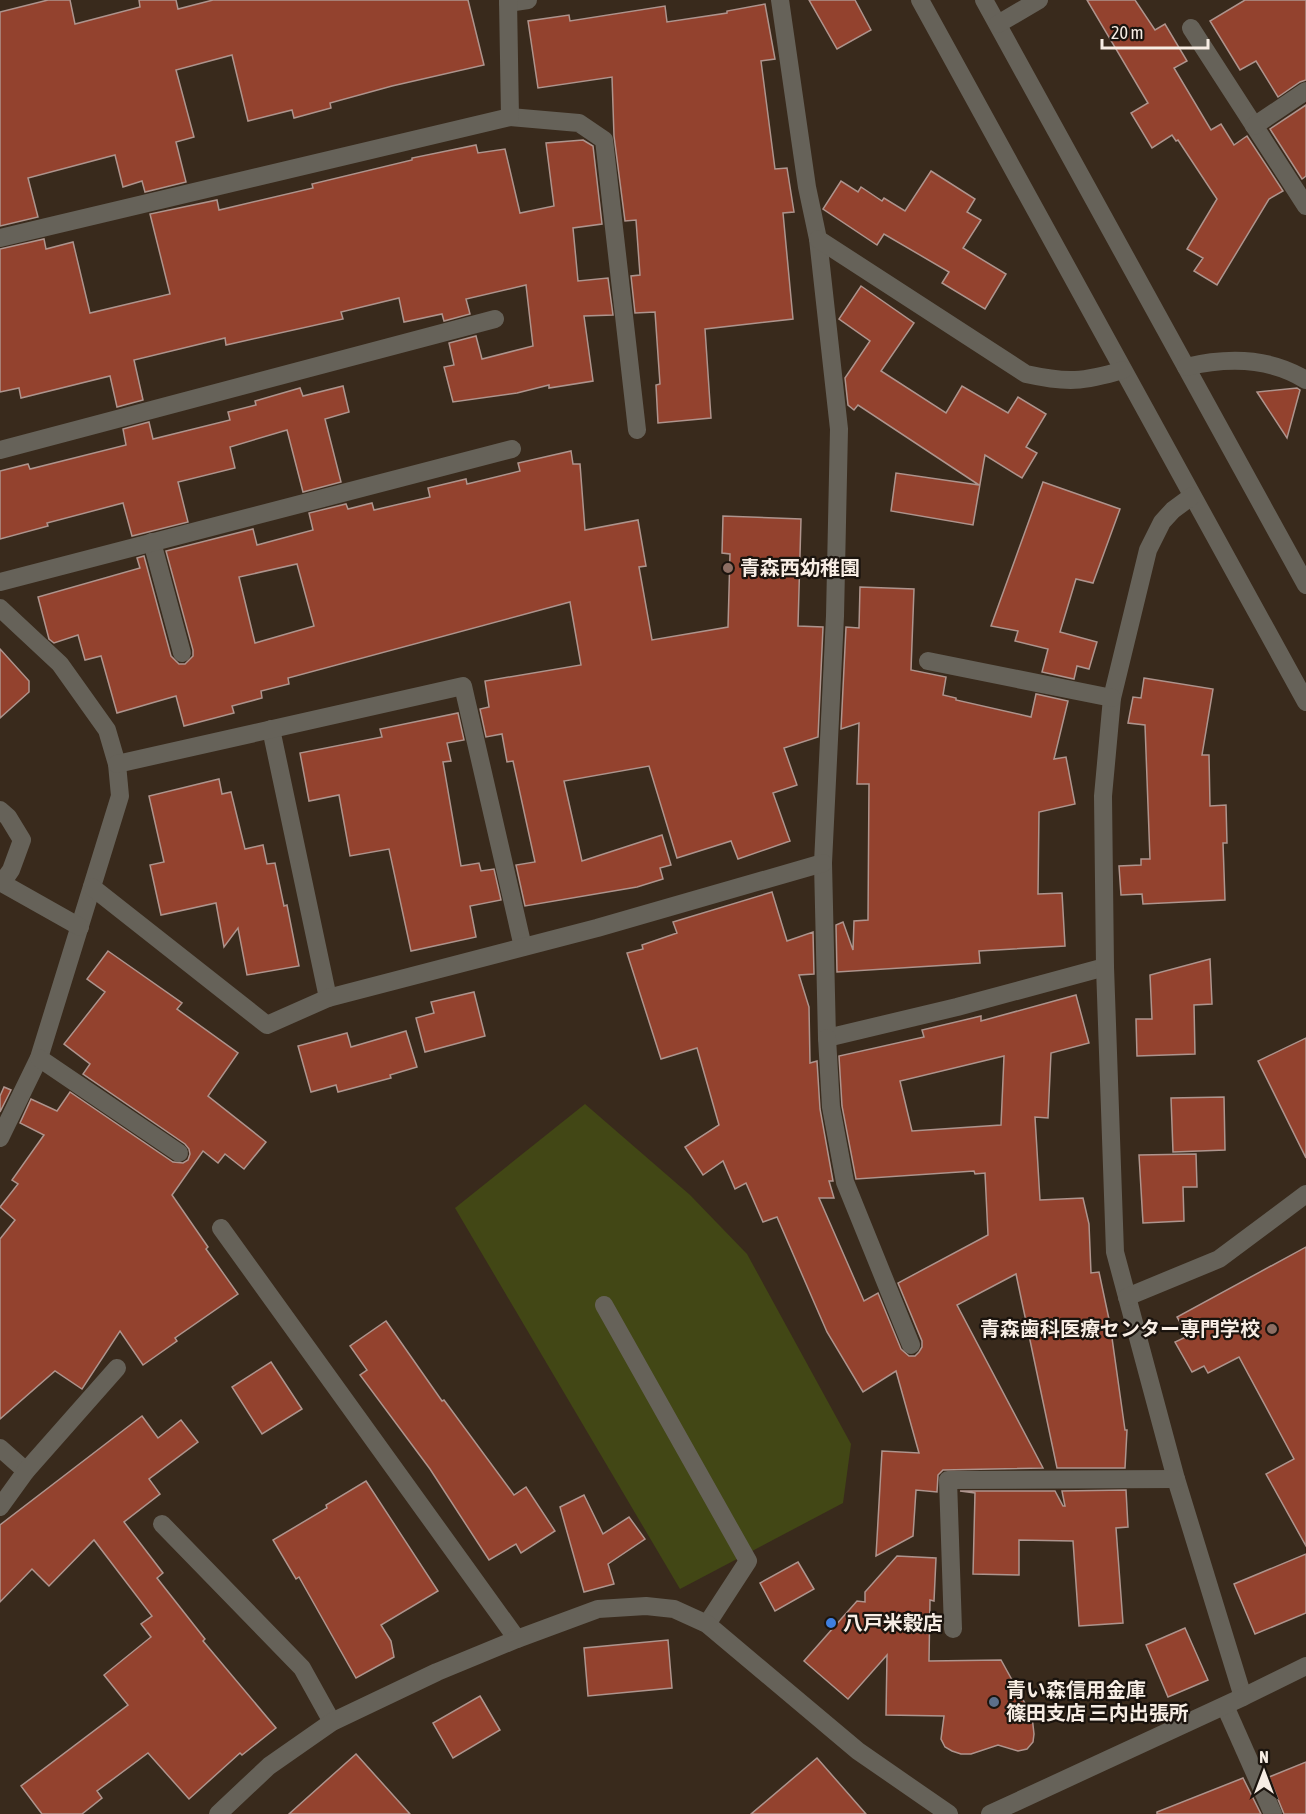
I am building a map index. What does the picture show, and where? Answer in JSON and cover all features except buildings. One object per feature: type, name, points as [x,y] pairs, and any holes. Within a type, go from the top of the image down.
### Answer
[{"type":"street","points":[[510,117],[508,1],[528,0]]},
{"type":"street","points":[[780,0],[807,187],[818,239],[838,429],[834,616],[823,862],[831,1107],[845,1182],[911,1345]]},
{"type":"street","points":[[920,0],[1306,702]]},
{"type":"street","points":[[984,0],[1306,585]]},
{"type":"street","points":[[998,24],[1039,0]]},
{"type":"street","points":[[1191,28],[1306,206]]},
{"type":"street","points":[[1254,126],[1306,92]]},
{"type":"street","points":[[0,238],[510,117],[579,123],[604,140],[637,430]]},
{"type":"street","points":[[818,239],[1026,374],[1054,381],[1089,381],[1123,370]]},
{"type":"street","points":[[0,450],[495,319]]},
{"type":"street","points":[[1186,368],[1221,361],[1260,362],[1291,370],[1306,380]]},
{"type":"street","points":[[0,582],[512,449]]},
{"type":"street","points":[[1192,496],[1173,510],[1162,522],[1148,550],[1112,698],[1103,796],[1105,967],[1115,1252],[1176,1479],[1243,1697]]},
{"type":"street","points":[[152,542],[182,653]]},
{"type":"street","points":[[0,608],[60,664],[107,730],[117,764],[120,796],[39,1058],[0,1138]]},
{"type":"street","points":[[928,661],[1112,698]]},
{"type":"street","points":[[117,764],[463,686],[523,947]]},
{"type":"street","points":[[271,729],[328,998]]},
{"type":"street","points":[[0,810],[8,817],[21,840],[11,870],[2,883],[80,927]]},
{"type":"street","points":[[92,887],[267,1025],[328,998],[523,947],[823,862]]},
{"type":"street","points":[[827,1038],[957,1007],[1105,967]]},
{"type":"street","points":[[39,1058],[179,1153]]},
{"type":"street","points":[[1127,1297],[1219,1259],[1306,1194]]},
{"type":"street","points":[[221,1228],[517,1639]]},
{"type":"street","points":[[604,1305],[748,1561],[708,1624]]},
{"type":"street","points":[[0,1507],[26,1471],[117,1368]]},
{"type":"street","points":[[0,1448],[26,1471]]},
{"type":"street","points":[[952,1629],[948,1480],[1176,1479]]},
{"type":"street","points":[[162,1524],[302,1668],[332,1722]]},
{"type":"street","points":[[218,1814],[269,1766],[332,1722],[437,1672],[598,1609],[646,1606],[674,1609],[708,1624],[858,1751],[949,1814]]},
{"type":"street","points":[[990,1814],[1225,1706],[1306,1666]]},
{"type":"street","points":[[1225,1706],[1273,1814]]},
{"type":"green space","points":[[585,1104],[690,1195],[747,1254],[851,1444],[843,1503],[680,1589],[455,1208]]},
{"type":"place","name":"青森西幼稚園","points":[[728,568]]},
{"type":"place","name":"青森歯科医療センター専門学校","points":[[1272,1329]]},
{"type":"place","name":"八戸米穀店","points":[[831,1623]]},
{"type":"place","name":"青い森信用金庫 篠田支店 三内出張所","points":[[994,1702]]}]
